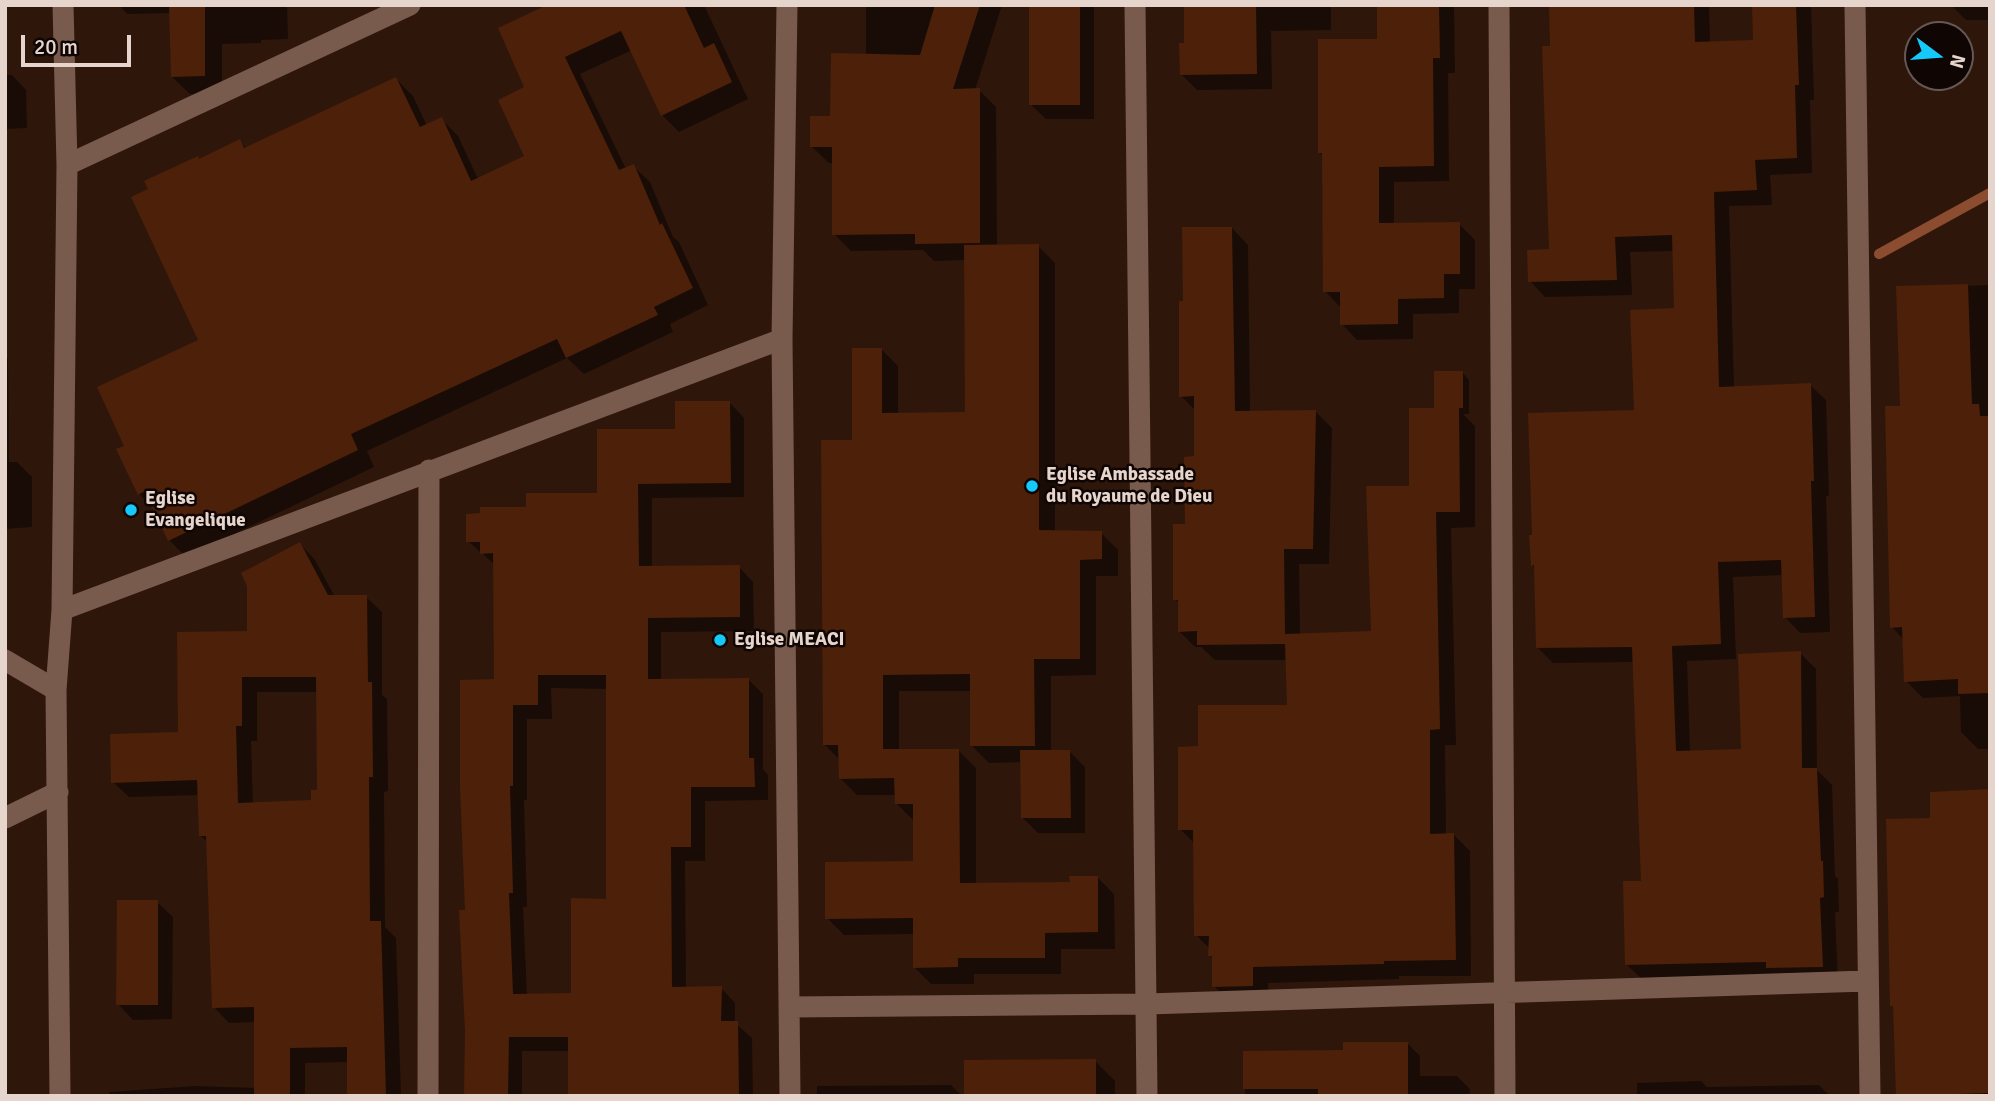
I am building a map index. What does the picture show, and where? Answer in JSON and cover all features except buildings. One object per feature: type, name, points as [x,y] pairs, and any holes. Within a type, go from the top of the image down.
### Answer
[{"type":"street","points":[[60,1096],[56,690],[62,610],[67,165],[64,5]]},
{"type":"street","points":[[67,165],[410,5]]},
{"type":"street","points":[[787,5],[782,339],[790,1096]]},
{"type":"street","points":[[1135,5],[1147,1096]]},
{"type":"street","points":[[1499,5],[1505,1096]]},
{"type":"street","points":[[1855,5],[1870,1096]]},
{"type":"street","points":[[62,610],[782,339]]},
{"type":"street","points":[[428,1096],[429,470]]},
{"type":"street","points":[[5,660],[56,690]]},
{"type":"street","points":[[5,818],[58,792]]},
{"type":"street","points":[[790,1007],[1147,1004],[1867,981]]},
{"type":"waterway","points":[[1879,254],[1990,193]]},
{"type":"place","name":"Eglise Ambassade du Royaume de Dieu","points":[[1032,486]]},
{"type":"place","name":"Eglise Evangelique","points":[[131,510]]},
{"type":"place","name":"Eglise MEACI","points":[[720,640]]}]
